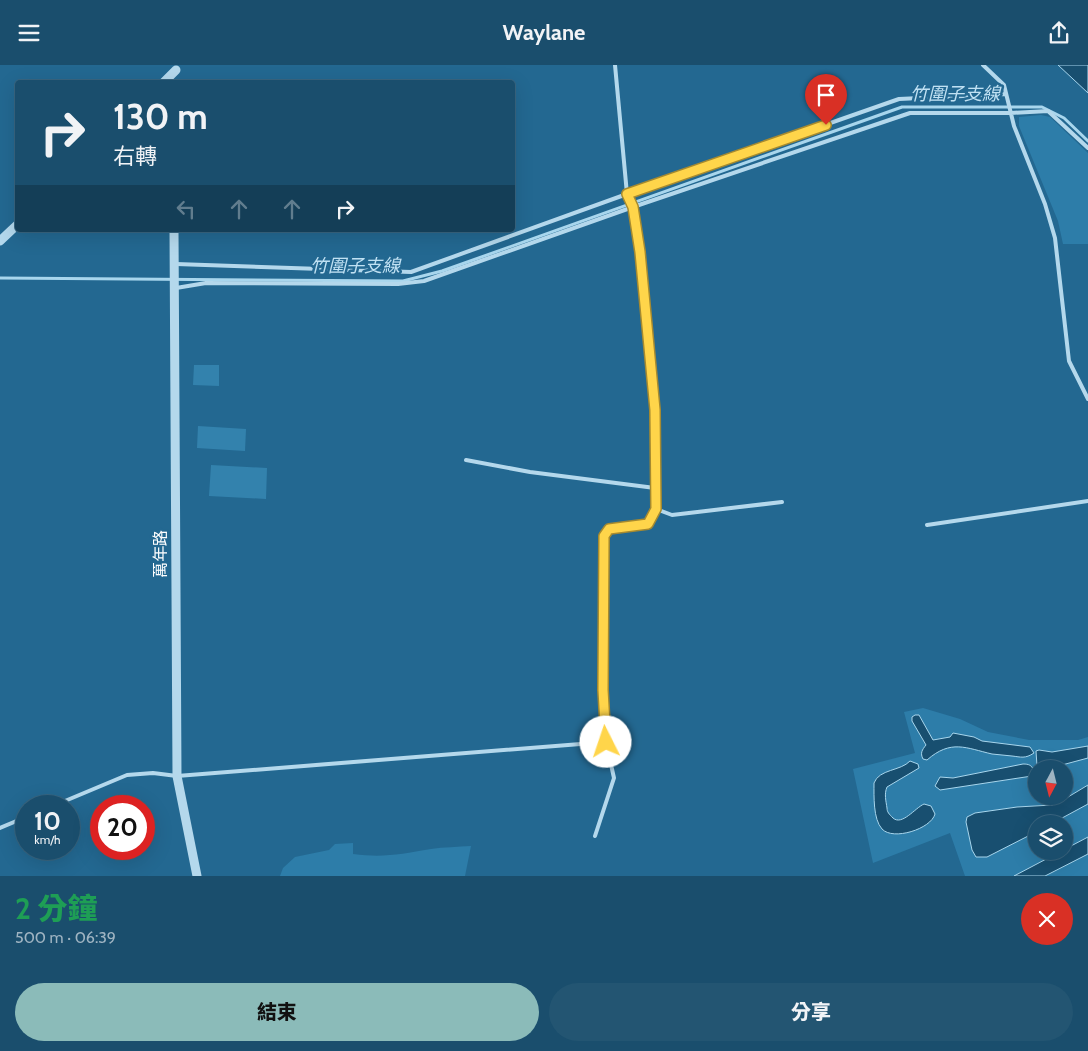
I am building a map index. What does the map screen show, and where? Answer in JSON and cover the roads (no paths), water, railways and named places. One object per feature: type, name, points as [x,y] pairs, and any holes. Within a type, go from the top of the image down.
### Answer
[{"type":"street","points":[[165,80],[176,67]]},
{"type":"street","points":[[176,67],[176,80]]},
{"type":"street","points":[[0,241],[15,227]]},
{"type":"street","name":"萬年路","points":[[174,232],[177,776],[197,876]]},
{"type":"lane","points":[[595,836],[614,778],[606,742],[603,690],[604,536],[609,529],[648,524],[656,509],[654,488],[655,410],[640,252],[633,207],[627,194],[616,65]]},
{"type":"lane","points":[[983,65],[1004,85],[1014,126],[1045,204],[1054,238],[1069,361],[1088,399]]},
{"type":"lane","points":[[174,264],[410,272],[899,99],[1006,94]]},
{"type":"lane","points":[[174,289],[206,283],[398,284],[424,281],[633,207],[910,113],[1048,111],[1088,148]]},
{"type":"lane","points":[[466,460],[530,472],[654,488]]},
{"type":"lane","points":[[927,525],[1088,501]]},
{"type":"lane","points":[[656,509],[672,515],[782,502]]},
{"type":"lane","points":[[79,795],[127,775],[153,773],[177,776],[606,742]]},
{"type":"lane","points":[[0,828],[15,822]]},
{"type":"waterway","name":"竹圍子支線","points":[[0,278],[403,281],[442,271],[902,107],[1042,107],[1064,118],[1088,141]]}]
